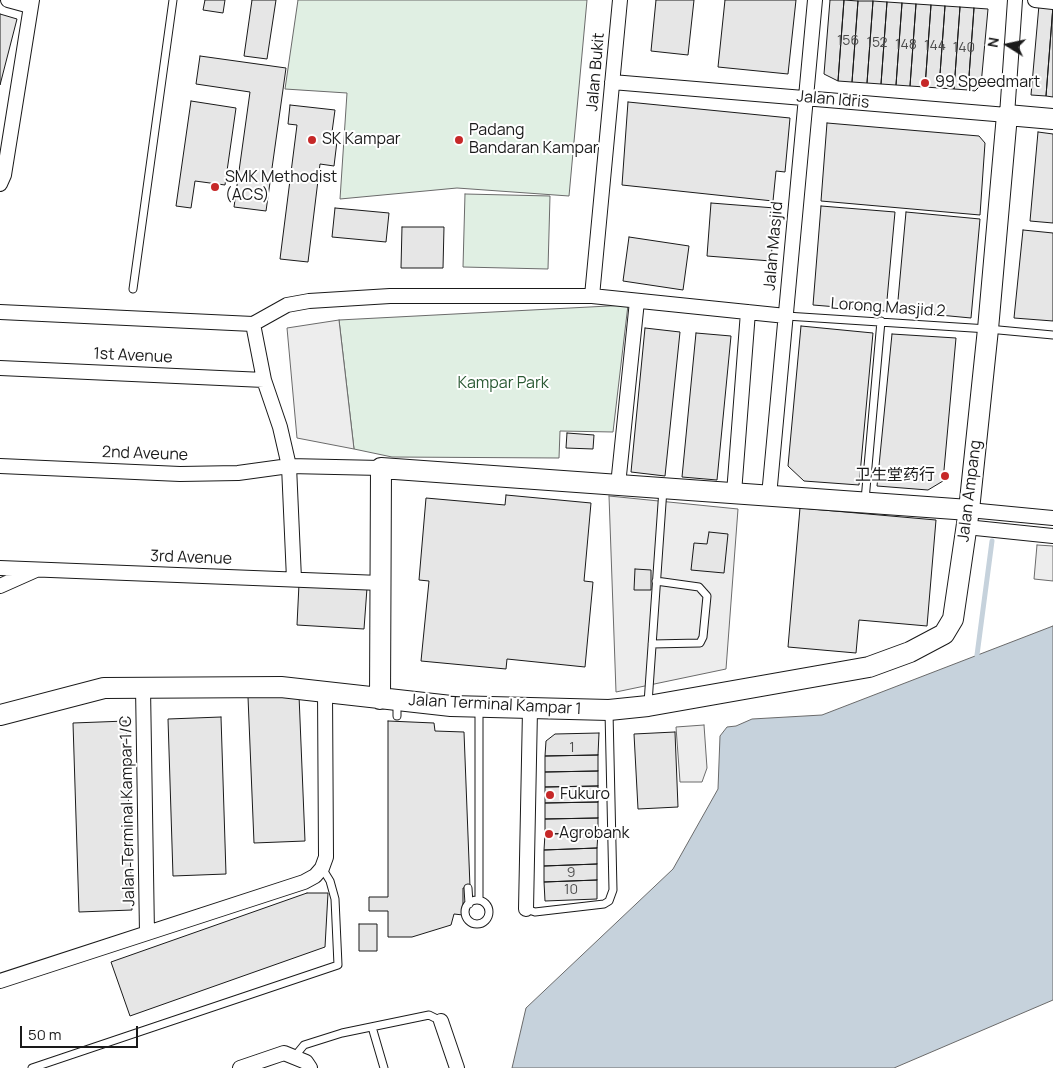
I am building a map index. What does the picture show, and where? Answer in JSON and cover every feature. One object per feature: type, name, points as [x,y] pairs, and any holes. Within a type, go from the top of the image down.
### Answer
[{"type":"street","points":[[0,184],[4,175],[31,3],[8,0]]},
{"type":"street","name":"Jalan Bukit","points":[[592,296],[620,0]]},
{"type":"street","name":"Jalan Masjid","points":[[769,496],[815,0]]},
{"type":"street","name":"Jalan Ampang","points":[[609,710],[648,706],[869,668],[910,652],[944,634],[953,619],[968,519],[988,329],[1015,0]]},
{"type":"street","points":[[1035,0],[1053,2]]},
{"type":"street","name":"Jalan Idris","points":[[612,82],[1053,119]]},
{"type":"street","points":[[0,312],[253,324],[287,305],[309,301],[390,296],[592,296],[786,316]]},
{"type":"street","points":[[618,485],[638,301]]},
{"type":"street","points":[[734,493],[748,312]]},
{"type":"street","points":[[253,324],[264,380],[280,427],[288,466],[294,579]]},
{"type":"street","name":"1st Avenue","points":[[0,368],[264,380]]},
{"type":"street","name":"2nd Aveune","points":[[0,466],[180,474],[238,473],[288,466],[381,468]]},
{"type":"street","points":[[391,705],[380,584],[381,468],[865,503],[968,519],[1053,536]]},
{"type":"street","points":[[968,519],[1053,518]]},
{"type":"street","name":"3rd Avenue","points":[[0,568],[380,584]]},
{"type":"street","points":[[0,586],[39,569]]},
{"type":"street","name":"Jalan Terminal Kampar 1","points":[[0,715],[104,688],[281,687],[325,692],[391,705],[530,710],[609,710]]},
{"type":"street","name":"Jalan Terminal Kampar 1/C","points":[[143,688],[147,933]]},
{"type":"street","points":[[0,981],[304,882],[315,876],[322,868],[326,857],[327,842],[325,692]]},
{"type":"street","points":[[526,909],[530,710]]},
{"type":"street","points":[[441,1021],[457,1068]]},
{"type":"street","points":[[240,1068],[284,1053],[306,1062],[310,1068]]},
{"type":"lane","points":[[133,289],[173,0]]},
{"type":"lane","name":"Lorong Masjid 2","points":[[786,316],[881,321],[1053,335]]},
{"type":"lane","points":[[865,503],[881,321]]},
{"type":"lane","points":[[648,706],[663,488]]},
{"type":"lane","points":[[652,644],[700,643],[704,637],[707,596],[699,587],[656,581]]},
{"type":"lane","points":[[479,707],[479,900]]},
{"type":"lane","points":[[526,909],[535,912],[604,904],[609,901],[613,890],[609,710]]},
{"type":"lane","points":[[32,1068],[338,965],[335,898],[330,881],[322,868]]},
{"type":"lane","points":[[468,888],[469,904],[466,908],[467,918],[471,922],[482,923],[489,916],[488,905],[479,900]]},
{"type":"lane","points":[[469,904],[479,900]]},
{"type":"lane","points":[[295,1056],[304,1045],[372,1027],[429,1015],[441,1021]]},
{"type":"lane","points":[[372,1027],[384,1068]]},
{"type":"green space","name":"Padang Bandaran Kampar","points":[[298,0],[587,0],[569,196],[457,188],[340,199],[347,93],[285,89]]},
{"type":"green space","points":[[465,194],[550,196],[548,269],[463,267]]},
{"type":"green space","name":"Kampar Park","points":[[628,305],[613,432],[560,431],[559,458],[392,457],[354,449],[339,320]]},
{"type":"shaded area","points":[[339,320],[354,449],[297,438],[287,328]]},
{"type":"shaded area","points":[[609,496],[738,509],[726,669],[616,692]]},
{"type":"shaded area","points":[[1037,545],[1053,546],[1053,581],[1034,579]]},
{"type":"shaded area","points":[[1053,626],[1053,1000],[894,1068],[512,1068],[526,1008],[673,869],[718,789],[720,736],[727,727],[736,726],[752,719],[822,715]]},
{"type":"shaded area","points":[[704,725],[707,768],[702,782],[680,782],[676,727]]},
{"type":"building","points":[[205,0],[225,0],[223,13],[203,10]]},
{"type":"building","points":[[252,0],[276,0],[267,59],[244,56]]},
{"type":"building","points":[[656,0],[694,0],[688,55],[651,51]]},
{"type":"building","points":[[725,0],[796,0],[788,74],[718,67]]},
{"type":"building","points":[[830,0],[844,0],[838,81],[824,74]]},
{"type":"building","points":[[844,0],[858,1],[852,82],[838,81]]},
{"type":"building","points":[[858,1],[873,1],[867,83],[852,82]]},
{"type":"building","points":[[873,1],[887,2],[881,84],[867,83]]},
{"type":"building","points":[[887,2],[902,3],[896,85],[881,84]]},
{"type":"building","points":[[902,3],[916,4],[910,86],[896,85]]},
{"type":"building","points":[[916,4],[931,5],[925,87],[910,86]]},
{"type":"building","points":[[931,5],[945,6],[939,88],[925,87]]},
{"type":"building","points":[[1039,5],[1053,6],[1046,96],[1031,95]]},
{"type":"building","points":[[945,6],[960,7],[954,89],[939,88]]},
{"type":"building","points":[[1053,6],[1053,97],[1046,96]]},
{"type":"building","points":[[960,7],[974,8],[968,90],[954,89]]},
{"type":"building","points":[[974,8],[988,9],[981,85],[975,91],[968,90]]},
{"type":"building","points":[[0,14],[17,19],[0,85]]},
{"type":"building","points":[[200,56],[286,68],[266,211],[234,207],[250,92],[196,84]]},
{"type":"building","points":[[191,101],[236,108],[225,185],[195,181],[191,208],[176,206]]},
{"type":"building","points":[[628,102],[790,118],[785,172],[776,171],[773,201],[622,185]]},
{"type":"building","points":[[290,105],[335,110],[332,132],[338,133],[334,166],[320,164],[308,262],[280,259],[297,125],[288,124]]},
{"type":"building","points":[[827,123],[979,136],[985,143],[980,215],[821,201]]},
{"type":"building","points":[[1038,132],[1053,134],[1053,223],[1030,221]]},
{"type":"building","points":[[711,203],[775,208],[771,261],[707,256]]},
{"type":"building","points":[[821,206],[895,212],[886,311],[813,305]]},
{"type":"building","points":[[335,208],[389,213],[386,242],[332,237]]},
{"type":"building","points":[[906,212],[980,219],[971,318],[897,311]]},
{"type":"building","points":[[402,227],[444,227],[443,268],[401,268]]},
{"type":"building","points":[[1023,230],[1053,233],[1053,321],[1014,318]]},
{"type":"building","points":[[629,237],[689,246],[683,290],[623,281]]},
{"type":"building","points":[[801,326],[873,333],[859,485],[804,481],[788,466]]},
{"type":"building","points":[[645,328],[680,332],[665,476],[631,472]]},
{"type":"building","points":[[696,333],[731,336],[717,480],[682,477]]},
{"type":"building","points":[[892,334],[956,338],[943,481],[928,490],[877,486]]},
{"type":"building","points":[[567,433],[594,435],[593,449],[566,448]]},
{"type":"building","points":[[506,495],[591,503],[584,581],[593,582],[585,667],[507,659],[506,669],[421,661],[429,581],[419,580],[426,498],[505,505]]},
{"type":"building","points":[[800,508],[936,520],[927,626],[859,620],[856,653],[788,647]]},
{"type":"building","points":[[709,532],[728,534],[724,573],[691,570],[694,543],[707,544]]},
{"type":"building","points":[[635,569],[651,570],[651,590],[634,590]]},
{"type":"building","points":[[299,584],[367,588],[364,629],[297,625]]},
{"type":"building","points":[[299,695],[305,841],[254,843],[248,697]]},
{"type":"building","points":[[221,717],[226,874],[173,876],[168,719]]},
{"type":"building","points":[[126,721],[132,910],[79,912],[73,723]]},
{"type":"building","points":[[388,721],[434,723],[435,731],[464,732],[470,887],[463,888],[463,915],[454,914],[451,925],[412,937],[388,937],[388,911],[369,911],[369,897],[388,897]]},
{"type":"building","points":[[675,732],[678,807],[638,809],[634,734]]},
{"type":"building","points":[[599,733],[598,755],[545,756],[546,741],[555,734]]},
{"type":"building","points":[[598,755],[598,771],[545,772],[545,756]]},
{"type":"building","points":[[598,771],[598,786],[545,787],[545,772]]},
{"type":"building","points":[[598,786],[598,802],[545,803],[545,787]]},
{"type":"building","points":[[598,802],[598,818],[545,819],[545,803]]},
{"type":"building","points":[[598,818],[598,833],[545,834],[545,819]]},
{"type":"building","points":[[598,833],[597,848],[544,850],[545,834]]},
{"type":"building","points":[[597,848],[597,864],[544,866],[544,850]]},
{"type":"building","points":[[597,864],[597,880],[544,882],[544,866]]},
{"type":"building","points":[[597,880],[597,899],[545,901],[544,882]]},
{"type":"building","points":[[307,893],[328,893],[325,947],[130,1016],[111,962]]},
{"type":"building","points":[[359,924],[377,924],[377,951],[359,951]]},
{"type":"waterway","points":[[977,655],[992,541]]},
{"type":"place","name":"99 Speedmart","points":[[925,83]]},
{"type":"place","name":"SK Kampar","points":[[312,140]]},
{"type":"place","name":"Padang Bandaran Kampar","points":[[459,140]]},
{"type":"place","name":"SMK Methodist (ACS)","points":[[215,187]]},
{"type":"place","name":"卫生堂药行","points":[[945,476]]},
{"type":"place","name":"Fukuro","points":[[550,795]]},
{"type":"place","name":"Agrobank","points":[[549,834]]}]
